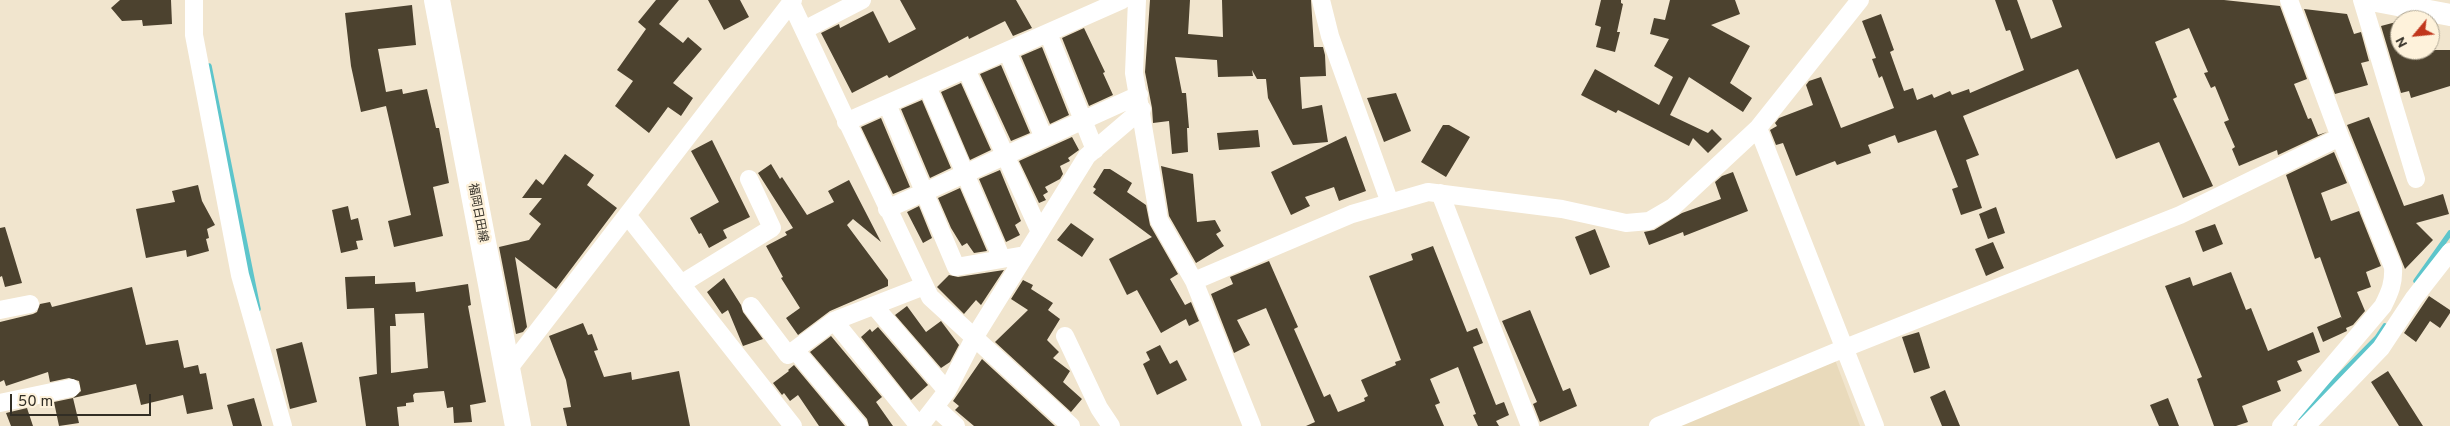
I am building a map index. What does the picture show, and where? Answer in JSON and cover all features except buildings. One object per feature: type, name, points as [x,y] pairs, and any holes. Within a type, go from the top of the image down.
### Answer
[{"type":"main road","name":"福岡日田線","points":[[437,0],[506,372],[518,426]]},
{"type":"street","points":[[194,0],[194,35],[240,275],[283,426]]},
{"type":"street","points":[[804,30],[862,0]]},
{"type":"street","points":[[846,122],[1122,0]]},
{"type":"street","points":[[1137,0],[1134,74],[1159,220],[1194,281],[1252,426]]},
{"type":"street","points":[[1321,0],[1330,36],[1390,203]]},
{"type":"street","points":[[1194,281],[1352,214],[1428,192],[1562,209],[1626,223],[1649,221],[1673,207],[1758,128],[1860,0]]},
{"type":"street","points":[[2282,426],[2383,306],[2391,290],[2393,267],[2340,137],[2289,0]]},
{"type":"street","points":[[2362,0],[2416,179]]},
{"type":"street","points":[[2371,0],[2450,15]]},
{"type":"street","points":[[506,372],[792,1],[846,122],[930,297],[1071,426]]},
{"type":"street","points":[[1048,33],[1095,150]]},
{"type":"street","points":[[1007,51],[1044,138]]},
{"type":"street","points":[[966,69],[1040,232]]},
{"type":"street","points":[[928,86],[1002,259]]},
{"type":"street","points":[[887,209],[1083,120],[1140,102]]},
{"type":"street","points":[[926,421],[947,391],[974,338],[1087,156],[1095,150],[1140,102]]},
{"type":"street","points":[[887,104],[956,267],[1025,256]]},
{"type":"street","points":[[1758,128],[1875,426]]},
{"type":"street","points":[[1658,426],[1845,348],[2180,215],[2340,137]]},
{"type":"street","points":[[681,284],[772,228],[749,179]]},
{"type":"street","points":[[1440,193],[1530,426]]},
{"type":"street","points":[[627,215],[794,426]]},
{"type":"street","points":[[2306,426],[2381,348],[2414,298],[2450,252]]},
{"type":"street","points":[[751,306],[788,355],[834,321],[924,286]]},
{"type":"street","points":[[0,310],[30,304]]},
{"type":"street","points":[[875,306],[947,391]]},
{"type":"street","points":[[834,321],[926,421],[956,426]]},
{"type":"street","points":[[1065,336],[1099,408],[1111,426]]},
{"type":"street","points":[[795,350],[860,426]]},
{"type":"street","points":[[0,403],[71,388]]},
{"type":"shaded area","points":[[1834,357],[1860,426],[1670,426]]},
{"type":"waterway","points":[[209,66],[258,309]]},
{"type":"waterway","points":[[2416,281],[2450,233]]},
{"type":"waterway","points":[[2299,417],[2377,338],[2385,326]]}]
